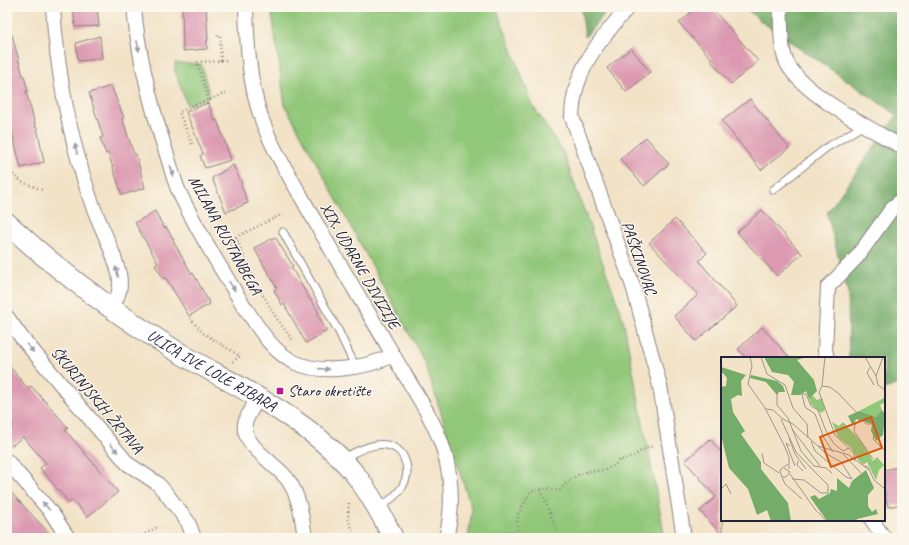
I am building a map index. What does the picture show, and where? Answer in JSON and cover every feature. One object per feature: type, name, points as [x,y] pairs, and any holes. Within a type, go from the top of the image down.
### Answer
[{"type":"street","points":[[53,7],[55,47],[67,113],[89,195],[119,274],[118,298],[111,308]]},
{"type":"street","name":"MILANA RUSTANBEGA","points":[[134,7],[136,41],[154,113],[179,192],[224,275],[263,334],[279,353],[296,363],[308,367],[332,369],[355,366],[384,360],[393,355]]},
{"type":"street","name":"XIX. UDARNE DIVIZIJE","points":[[246,7],[248,57],[261,118],[276,152],[430,418],[444,451],[449,475],[450,498],[446,538]]},
{"type":"street","name":"PAŠKINOVAC","points":[[628,7],[597,45],[583,68],[575,89],[572,117],[632,286],[660,386],[684,538]]},
{"type":"street","points":[[780,7],[783,52],[787,64],[805,83],[830,104],[902,146]]},
{"type":"street","points":[[827,357],[825,350],[828,287],[857,257],[893,207],[902,200]]},
{"type":"street","name":"ULICA IVE LOLE RIBARA","points":[[7,223],[73,282],[172,348],[300,424],[340,459],[357,477],[378,508],[393,538]]},
{"type":"street","name":"ŠKURINJSKIH ŽRTAVA","points":[[7,317],[22,338],[128,464],[157,483],[165,492],[188,522],[194,538]]},
{"type":"street","points":[[257,398],[246,421],[245,430],[257,451],[288,479],[297,496],[305,538]]},
{"type":"street","points":[[7,461],[51,512],[68,538]]},
{"type":"street","points":[[873,521],[884,538]]},
{"type":"lane","points":[[773,190],[826,148],[864,125]]},
{"type":"lane","points":[[283,232],[339,332],[355,366]]},
{"type":"lane","points":[[340,459],[369,447],[386,445],[395,448],[402,454],[408,470],[406,480],[402,489],[378,508]]},
{"type":"path","points":[[214,36],[220,35],[221,61]]},
{"type":"path","points":[[209,100],[196,62],[227,60]]},
{"type":"path","points":[[192,144],[179,112],[228,92]]},
{"type":"path","points":[[7,169],[22,182],[42,190]]},
{"type":"path","points":[[233,260],[230,241],[283,214]]},
{"type":"path","points":[[236,237],[250,274],[275,316],[295,344]]},
{"type":"path","points":[[190,318],[203,332],[240,356],[239,358]]},
{"type":"path","points":[[516,538],[518,514],[531,491],[548,488],[555,491],[560,490],[569,480],[578,475],[590,471],[605,470],[615,465],[618,461],[632,457],[646,448],[668,441]]},
{"type":"path","points":[[541,490],[560,538]]},
{"type":"path","points":[[349,503],[348,519],[356,538]]},
{"type":"path","points":[[138,538],[159,526]]},
{"type":"green space","points":[[271,7],[496,7],[533,106],[563,152],[623,319],[665,538],[468,538],[472,510],[425,363],[285,105]]},
{"type":"green space","points":[[581,7],[610,7],[585,37]]},
{"type":"green space","points":[[744,7],[902,7],[902,383],[885,389],[885,357],[849,357],[848,294],[827,213],[897,115],[762,22]]},
{"type":"green space","points":[[175,63],[201,64],[210,96],[187,105],[175,71]]},
{"type":"building","points":[[73,7],[97,7],[99,26],[75,27]]},
{"type":"building","points":[[182,7],[206,7],[208,40],[207,49],[183,51]]},
{"type":"building","points":[[697,7],[711,7],[758,61],[731,84],[711,61],[712,59],[679,23]]},
{"type":"building","points":[[12,35],[28,91],[26,91],[36,128],[37,127],[44,162],[21,168],[10,124],[7,125],[7,36]]},
{"type":"building","points":[[100,36],[102,59],[78,61],[76,43]]},
{"type":"building","points":[[631,48],[650,72],[626,92],[607,68]]},
{"type":"building","points":[[111,86],[124,118],[122,118],[134,154],[136,154],[145,188],[122,195],[108,153],[106,154],[100,138],[103,137],[89,93]]},
{"type":"building","points":[[750,99],[789,148],[761,170],[722,121]]},
{"type":"building","points":[[208,103],[215,121],[217,120],[231,160],[205,168],[200,156],[203,154],[186,112]]},
{"type":"building","points":[[646,137],[669,164],[644,186],[620,159]]},
{"type":"building","points":[[233,165],[242,184],[241,185],[248,203],[226,212],[212,178]]},
{"type":"building","points":[[762,210],[802,254],[777,276],[737,232]]},
{"type":"building","points":[[155,211],[164,228],[166,227],[174,240],[173,241],[210,304],[189,316],[166,278],[164,279],[155,265],[158,263],[135,223]]},
{"type":"building","points":[[675,219],[707,253],[699,261],[737,306],[696,341],[674,316],[698,295],[649,243]]},
{"type":"building","points":[[275,237],[293,266],[291,267],[310,300],[319,313],[317,314],[327,331],[306,343],[284,304],[282,305],[274,290],[277,288],[254,248]]},
{"type":"building","points":[[762,327],[789,357],[745,357],[738,349]]},
{"type":"building","points":[[7,363],[28,389],[31,386],[53,410],[68,428],[65,430],[118,492],[87,517],[73,500],[69,503],[40,468],[46,463],[23,437],[7,449],[7,432],[14,426],[7,417]]},
{"type":"building","points":[[710,439],[721,452],[722,535],[700,511],[716,497],[685,461]]},
{"type":"building","points":[[902,466],[902,504],[888,507],[885,494],[885,470]]},
{"type":"building","points":[[7,488],[32,515],[54,538],[7,538]]},
{"type":"place","name":"Staro okretište","points":[[280,391]]}]
